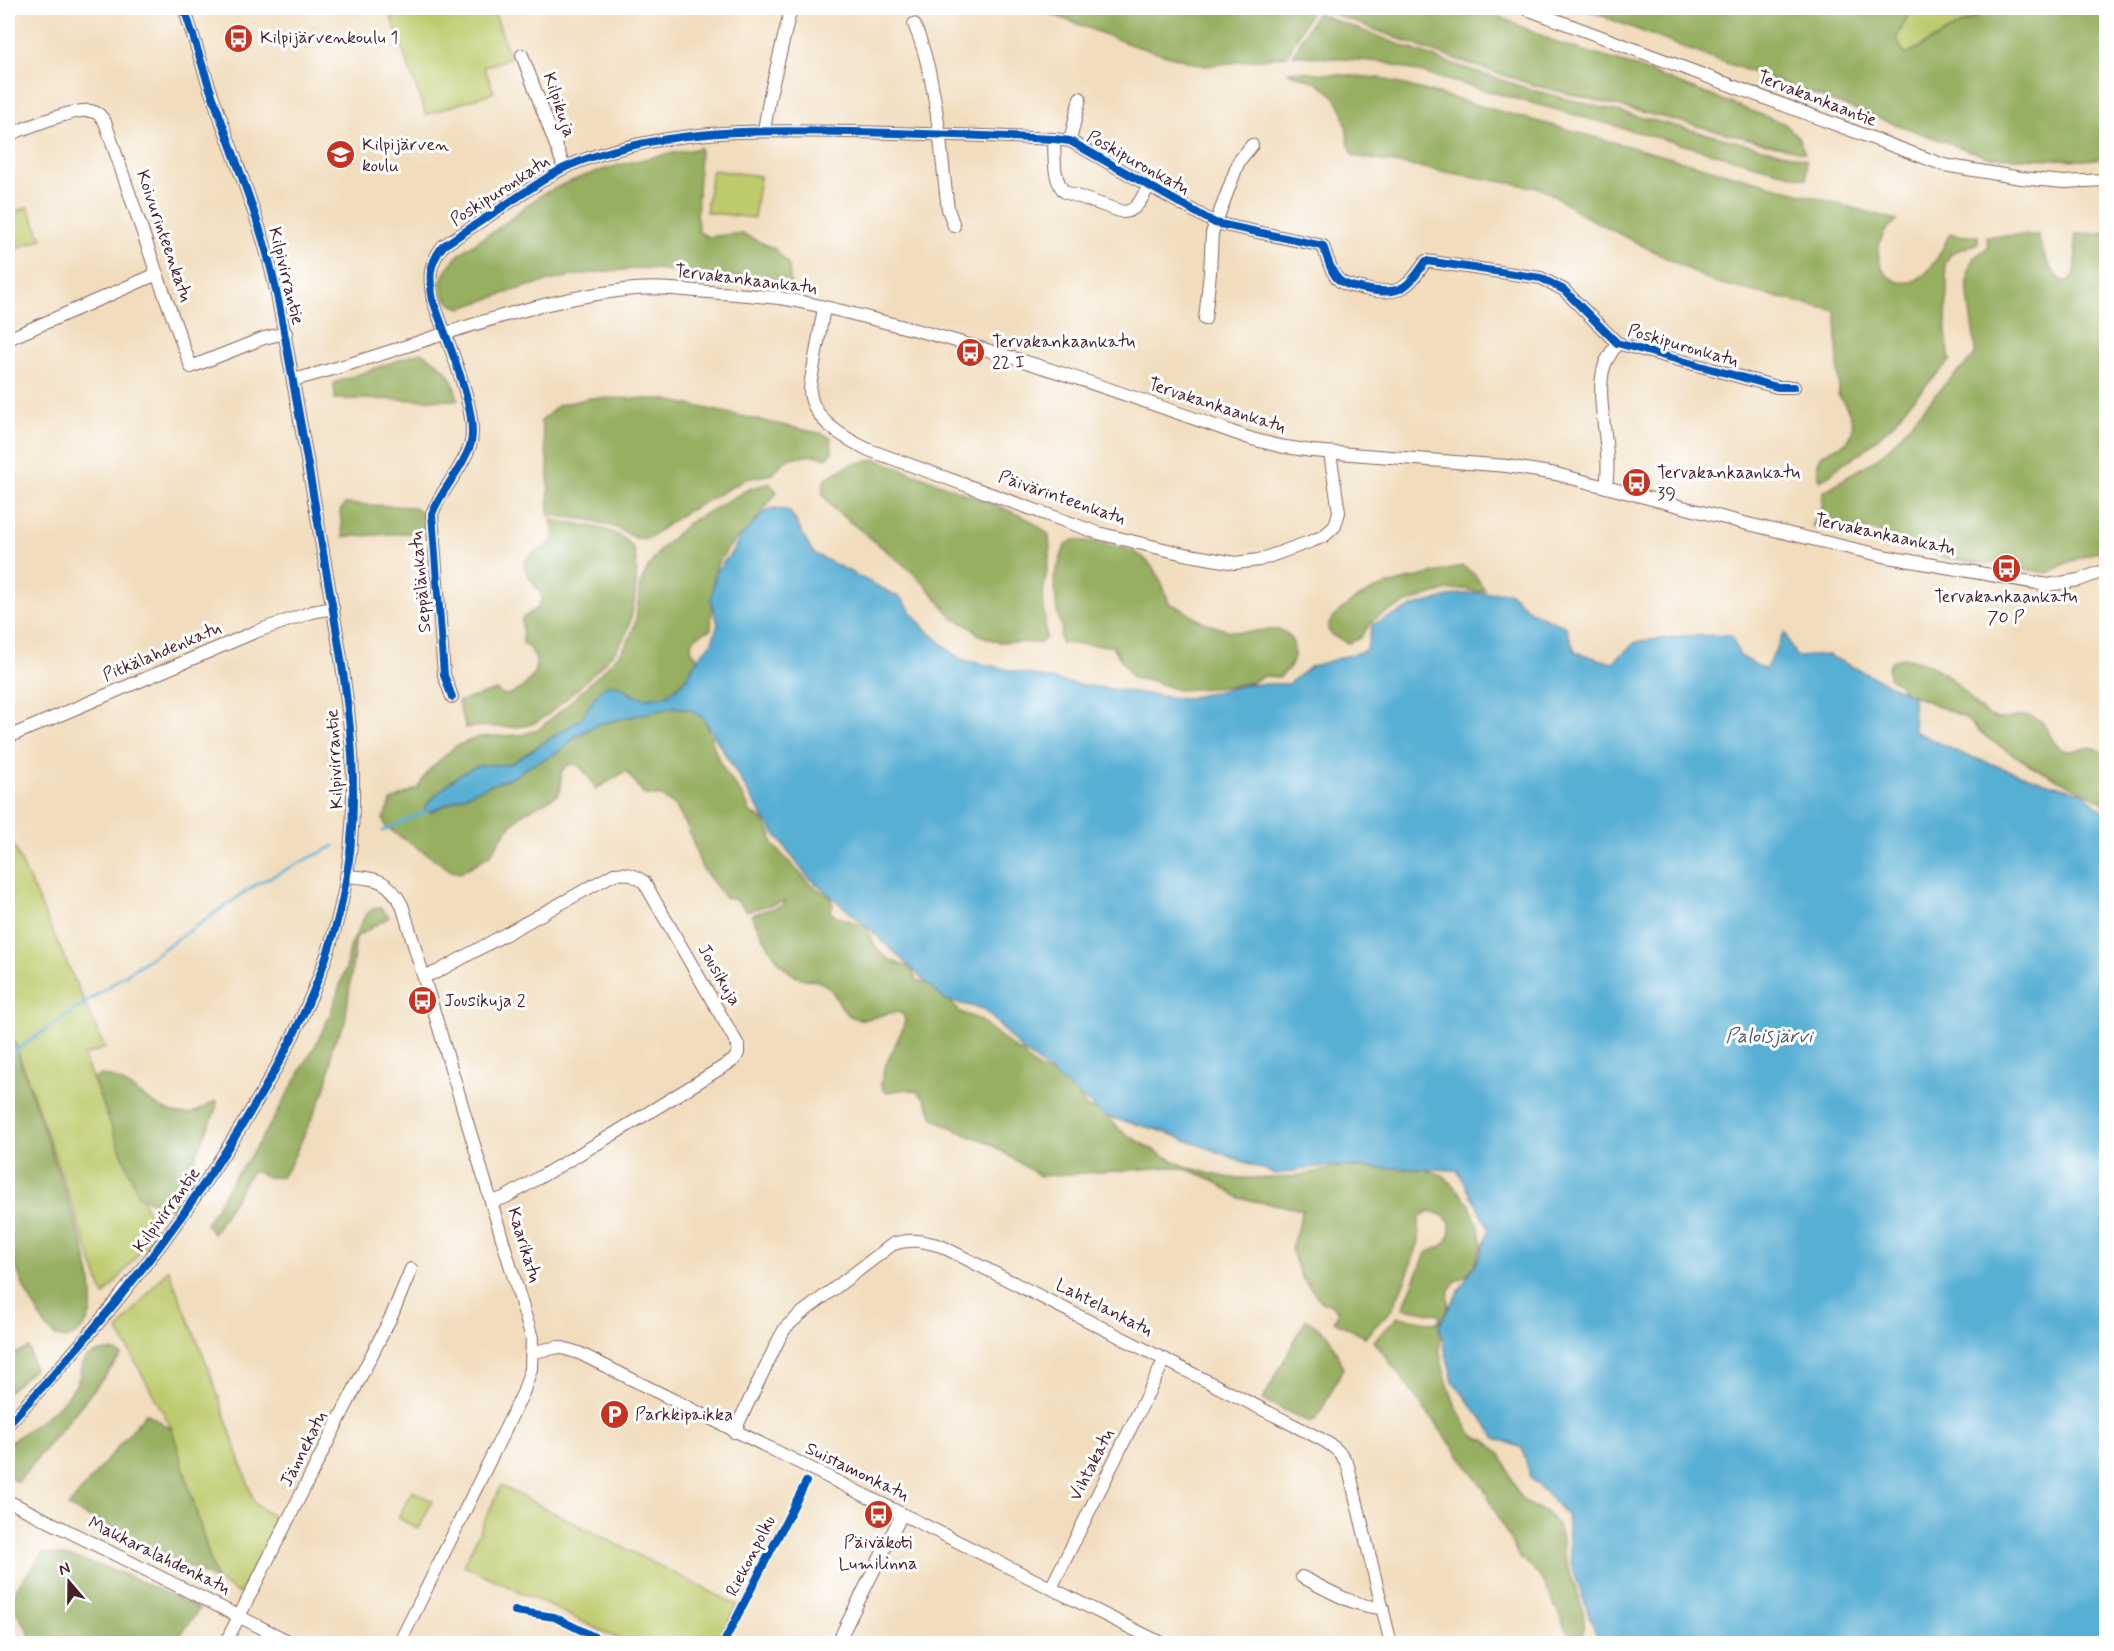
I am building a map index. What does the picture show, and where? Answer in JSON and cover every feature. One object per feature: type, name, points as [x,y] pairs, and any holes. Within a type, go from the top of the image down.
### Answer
[{"type":"street","name":"Kilpivirrantie","points":[[8,1424],[71,1357],[137,1277],[206,1182],[247,1119],[286,1051],[308,1006],[335,929],[352,841],[354,771],[344,675],[286,333],[264,243],[184,8]]},
{"type":"street","points":[[764,130],[791,8]]},
{"type":"street","name":"Tervakankaantie","points":[[1524,8],[1944,165],[2021,178],[2064,182],[2106,180]]},
{"type":"street","points":[[914,24],[922,42],[933,96],[948,209],[954,226]]},
{"type":"street","name":"Kilpikuja","points":[[522,55],[564,167]]},
{"type":"street","points":[[1070,141],[1080,98]]},
{"type":"street","name":"Koivurinteenkatu","points":[[8,135],[75,112],[89,110],[99,114],[105,122],[191,367],[264,338],[286,333]]},
{"type":"street","name":"Poskipuronkatu","points":[[444,335],[430,286],[431,265],[434,257],[442,246],[564,167],[592,156],[692,134],[764,130],[938,134],[1070,141],[1215,223],[1323,246],[1339,281],[1351,286],[1385,292],[1398,290],[1409,284],[1426,261],[1541,278],[1564,290],[1617,343],[1777,387],[1794,387]]},
{"type":"street","points":[[1054,139],[1057,180],[1059,187],[1065,192],[1123,212],[1130,212],[1149,186]]},
{"type":"street","points":[[1205,319],[1212,233],[1239,161],[1252,145]]},
{"type":"street","points":[[8,339],[157,274]]},
{"type":"street","name":"Tervakankaankatu","points":[[293,380],[526,308],[593,294],[628,289],[663,288],[747,295],[825,308],[971,344],[1252,439],[1279,446],[1330,453],[1507,466],[1556,474],[1606,485],[1744,523],[1888,557],[2048,585],[2079,580],[2106,570]]},
{"type":"street","name":"Päivärinteenkatu","points":[[825,308],[811,382],[811,397],[824,419],[846,439],[869,450],[1098,532],[1224,562],[1246,563],[1259,560],[1324,536],[1335,526],[1339,501],[1330,453]]},
{"type":"street","name":"Seppälänkatu","points":[[444,335],[470,405],[473,427],[471,444],[464,460],[436,502],[431,526],[444,675],[452,697]]},
{"type":"street","points":[[1606,485],[1609,460],[1602,378],[1605,364],[1617,343]]},
{"type":"street","name":"Pitkälahdenkatu","points":[[8,737],[267,628],[333,608]]},
{"type":"street","name":"Jousikuja","points":[[424,976],[437,972],[614,874],[623,872],[644,882],[738,1046],[738,1053],[734,1060],[607,1138],[506,1197],[492,1202]]},
{"type":"street","name":"Kaarikatu","points":[[346,876],[382,881],[393,890],[405,914],[530,1329],[533,1352],[531,1369],[517,1406],[399,1644]]},
{"type":"street","name":"Lahtelankatu","points":[[734,1432],[780,1336],[802,1313],[893,1245],[911,1240],[941,1246],[1329,1443],[1340,1453],[1348,1466],[1391,1644]]},
{"type":"street","name":"Jännekatu","points":[[225,1644],[392,1315],[411,1269]]},
{"type":"street","name":"Suistamonkatu","points":[[533,1352],[558,1347],[571,1350],[1163,1644]]},
{"type":"street","name":"Vihtakatu","points":[[1051,1588],[1165,1359]]},
{"type":"street","name":"Makkaralahdenkatu","points":[[8,1501],[294,1644]]},
{"type":"street","points":[[837,1644],[902,1514]]},
{"type":"street","points":[[1302,1577],[1370,1608],[1383,1608]]},
{"type":"green space","points":[[388,8],[493,8],[510,58],[484,67],[494,92],[426,115]]},
{"type":"green space","points":[[1036,8],[1299,8],[1311,11],[1287,56],[1205,66],[1132,45]]},
{"type":"green space","points":[[1318,8],[1480,8],[1560,44],[1628,64],[1785,124],[1798,137],[1805,153],[1534,85],[1434,52]]},
{"type":"green space","points":[[1582,8],[1912,8],[1896,39],[1905,55],[1991,8],[2059,8],[2063,15],[2078,8],[2106,8],[2106,158],[2084,160],[1987,157],[1690,50]]},
{"type":"green space","points":[[1912,8],[1991,8],[1905,55],[1896,39]]},
{"type":"green space","points":[[1316,13],[1432,57],[1532,90],[1806,159],[1807,179],[1383,62],[1293,55]]},
{"type":"green space","points":[[1287,72],[1379,78],[1897,220],[1885,232],[1879,248],[1882,268],[1896,281],[1905,283],[1926,273],[1937,259],[1950,233],[1978,236],[1978,243],[1951,253],[1945,264],[1946,331],[1950,361],[1911,401],[1895,422],[1861,453],[1843,463],[1820,481],[1819,460],[1828,451],[1848,440],[1853,427],[1850,413],[1838,395],[1836,311],[1713,282],[1583,215],[1544,189],[1354,156],[1349,145],[1343,113],[1333,95],[1317,83]]},
{"type":"green space","points":[[700,148],[697,219],[699,232],[708,237],[741,233],[775,249],[789,265],[791,288],[775,281],[645,268],[557,279],[524,287],[461,308],[452,304],[444,295],[441,281],[457,257],[542,195],[604,169]]},
{"type":"green space","points":[[712,170],[760,176],[754,218],[706,212]]},
{"type":"green space","points":[[28,207],[42,239],[10,251],[8,214]]},
{"type":"green space","points":[[2106,233],[2106,548],[2064,564],[2048,573],[2017,568],[2014,561],[2008,558],[1984,564],[1941,557],[1874,531],[1852,527],[1818,528],[1812,526],[1822,509],[1823,492],[1875,460],[1892,445],[1944,385],[1975,356],[1968,294],[1969,269],[1973,259],[1988,247],[1987,236],[2038,235],[2050,268],[2059,279],[2065,282],[2071,279],[2076,268],[2076,234]]},
{"type":"green space","points":[[421,352],[436,362],[450,376],[458,400],[335,399],[334,383]]},
{"type":"green space","points":[[591,398],[662,399],[823,434],[831,438],[832,452],[827,458],[814,455],[790,458],[773,474],[746,479],[681,515],[647,539],[636,538],[614,527],[590,520],[549,515],[548,464],[541,421],[559,405]]},
{"type":"green space","points":[[876,459],[1003,508],[1030,520],[1049,535],[1050,552],[1043,593],[1046,638],[1040,643],[998,642],[980,635],[954,619],[909,569],[834,509],[823,495],[826,478],[852,464]]},
{"type":"green space","points":[[769,483],[777,492],[751,527],[732,543],[717,564],[713,582],[711,629],[692,641],[691,650],[698,658],[685,679],[676,688],[656,698],[645,698],[634,695],[623,687],[590,707],[582,719],[512,763],[476,768],[461,776],[428,803],[431,812],[475,791],[515,776],[599,724],[674,707],[691,710],[704,719],[721,764],[745,799],[750,812],[763,820],[771,834],[773,845],[809,883],[831,898],[833,905],[830,912],[867,927],[876,947],[884,956],[911,969],[917,981],[928,984],[960,1012],[980,1020],[1018,1051],[1023,1052],[1034,1066],[1062,1080],[1087,1108],[1099,1110],[1124,1133],[1187,1167],[1231,1178],[1299,1176],[1334,1167],[1425,1169],[1444,1176],[1469,1203],[1479,1228],[1482,1246],[1473,1267],[1450,1289],[1449,1305],[1439,1325],[1440,1353],[1449,1389],[1469,1430],[1477,1438],[1485,1440],[1499,1454],[1524,1502],[1547,1513],[1558,1529],[1562,1539],[1563,1554],[1583,1612],[1583,1634],[1579,1643],[1573,1642],[1570,1638],[1545,1584],[1532,1567],[1519,1557],[1483,1487],[1374,1341],[1398,1317],[1434,1323],[1439,1321],[1440,1317],[1437,1314],[1403,1308],[1426,1253],[1442,1246],[1448,1240],[1450,1223],[1442,1215],[1430,1211],[1419,1218],[1419,1241],[1407,1276],[1392,1309],[1365,1337],[1334,1321],[1338,1313],[1336,1308],[1323,1303],[1301,1277],[1291,1249],[1303,1210],[1239,1198],[1213,1180],[1192,1171],[1174,1167],[1040,1176],[986,1141],[967,1135],[934,1119],[925,1099],[918,1092],[906,1089],[887,1092],[883,1090],[881,1084],[884,1069],[903,1028],[905,1020],[903,1014],[892,1013],[869,1019],[852,1017],[824,984],[798,977],[780,963],[751,915],[784,905],[785,901],[747,911],[736,900],[725,898],[702,868],[687,826],[676,807],[661,796],[645,795],[626,771],[596,789],[581,768],[571,764],[566,767],[561,773],[561,788],[558,795],[522,814],[506,831],[490,855],[460,873],[452,871],[386,827],[383,819],[392,800],[418,788],[428,771],[456,746],[479,737],[521,735],[538,730],[566,706],[623,650],[636,620],[640,584],[660,550],[688,523],[749,489]]},
{"type":"green space","points":[[345,504],[413,507],[423,514],[424,532],[343,537],[340,511]]},
{"type":"green space","points":[[551,520],[607,530],[626,540],[632,547],[636,565],[635,591],[625,636],[610,656],[583,683],[543,718],[526,726],[466,728],[458,702],[496,690],[503,695],[515,692],[527,683],[534,671],[536,665],[534,656],[523,643],[522,618],[537,609],[542,598],[524,564],[533,553],[545,547],[553,539]]},
{"type":"green space","points":[[1073,540],[1108,544],[1135,552],[1155,570],[1169,604],[1203,622],[1234,631],[1282,631],[1292,640],[1294,657],[1291,665],[1280,677],[1264,676],[1252,682],[1227,687],[1177,690],[1153,681],[1133,678],[1112,646],[1061,643],[1062,628],[1057,611],[1054,578],[1065,546]]},
{"type":"green space","points":[[1463,566],[1475,575],[1485,590],[1477,592],[1464,589],[1447,590],[1406,603],[1379,616],[1360,638],[1349,643],[1333,636],[1328,630],[1330,623],[1342,609],[1369,592]]},
{"type":"green space","points":[[1902,658],[1926,663],[1940,671],[1988,715],[2000,719],[2023,716],[2035,718],[2044,725],[2055,743],[2063,750],[2090,748],[2106,754],[2106,807],[2100,800],[2037,769],[1987,738],[1964,717],[1903,691],[1899,684],[1889,677],[1888,667],[1892,661]]},
{"type":"green space","points":[[8,833],[105,1048],[83,1056],[156,1232],[104,1296],[8,1023]]},
{"type":"green space","points":[[375,907],[380,907],[389,917],[356,937],[345,1023],[332,1046],[331,1064],[325,1090],[289,1167],[281,1177],[268,1177],[251,1172],[213,1234],[206,1224],[273,1120],[316,1044],[330,1015],[347,965],[350,947],[365,916]]},
{"type":"green space","points":[[8,1025],[83,1245],[89,1270],[92,1298],[87,1323],[79,1332],[66,1339],[54,1335],[45,1325],[26,1292],[8,1248]]},
{"type":"green space","points":[[101,1075],[123,1083],[165,1110],[177,1113],[193,1113],[217,1101],[215,1112],[195,1157],[194,1180],[173,1210],[139,1197],[93,1079]]},
{"type":"green space","points":[[168,1269],[208,1367],[255,1504],[278,1520],[240,1594],[216,1580],[172,1429],[118,1330]]},
{"type":"green space","points":[[1306,1319],[1329,1336],[1343,1368],[1317,1419],[1309,1422],[1263,1400]]},
{"type":"green space","points":[[29,1348],[34,1369],[8,1392],[8,1357]]},
{"type":"green space","points":[[107,1351],[122,1355],[18,1482],[8,1476],[8,1444],[45,1417],[70,1394],[78,1382],[82,1364],[87,1357]]},
{"type":"green space","points":[[146,1413],[172,1429],[216,1580],[68,1507]]},
{"type":"green space","points":[[501,1486],[737,1605],[718,1643],[627,1643],[464,1565]]},
{"type":"green space","points":[[412,1491],[432,1501],[419,1529],[398,1518]]},
{"type":"green space","points":[[44,1553],[104,1567],[143,1582],[199,1609],[181,1634],[167,1643],[31,1643],[28,1630],[11,1604],[17,1587]]},
{"type":"water","name":"Paloisjärvi","points":[[774,508],[789,511],[815,554],[901,598],[924,628],[960,659],[1068,683],[1184,699],[1249,684],[1288,684],[1310,667],[1367,650],[1372,625],[1415,606],[1459,594],[1509,592],[1530,611],[1566,627],[1575,652],[1612,663],[1636,642],[1683,636],[1731,635],[1740,656],[1765,670],[1785,632],[1796,657],[1828,655],[1913,696],[1914,731],[1960,753],[2034,779],[2083,793],[2106,814],[2106,1643],[1599,1643],[1571,1564],[1567,1515],[1531,1478],[1522,1448],[1496,1438],[1453,1381],[1439,1325],[1481,1254],[1489,1228],[1457,1170],[1323,1166],[1276,1174],[1162,1131],[1105,1116],[1019,1047],[984,1009],[945,1000],[872,931],[806,875],[765,820],[704,719],[691,710],[674,707],[599,724],[575,736],[555,754],[515,776],[430,812],[425,809],[428,803],[460,774],[484,765],[512,763],[581,719],[599,691],[609,684],[623,687],[631,695],[647,698],[668,695],[685,680],[698,658],[712,642],[718,624],[711,601],[716,571],[732,552],[739,539],[767,510]]},
{"type":"waterway","points":[[383,831],[427,811]]},
{"type":"waterway","points":[[8,1056],[257,884],[334,846]]},
{"type":"cycle path","points":[[8,1424],[67,1360],[150,1259],[244,1123],[279,1062],[310,1000],[333,935],[342,901],[349,859],[353,818],[353,776],[346,693],[281,314],[258,223],[184,8]]},
{"type":"cycle path","points":[[452,697],[444,675],[432,514],[466,455],[472,432],[460,374],[433,300],[430,278],[432,266],[443,246],[551,175],[590,157],[644,143],[731,132],[790,131],[876,132],[1070,141],[1215,223],[1323,246],[1333,273],[1348,285],[1377,291],[1395,291],[1408,284],[1426,261],[1541,278],[1564,290],[1617,343],[1777,387],[1794,387]]},
{"type":"cycle path","name":"Riekonpolku","points":[[723,1644],[806,1482]]},
{"type":"cycle path","points":[[515,1611],[554,1617],[609,1644]]},
{"type":"place","name":"Kilpijärvenkoulu 1","points":[[239,38]]},
{"type":"place","name":"Kilpijärven koulu","points":[[341,155]]},
{"type":"place","name":"Tervakankaankatu 22 I","points":[[971,352]]},
{"type":"place","name":"Tervakankaankatu 39","points":[[1636,483]]},
{"type":"place","name":"Tervakankaankatu 70 P","points":[[2006,568]]},
{"type":"place","name":"Jousikuja 2","points":[[423,1001]]},
{"type":"place","name":"Parkkipaikka","points":[[614,1415]]},
{"type":"place","name":"Päiväkoti Lumilinna","points":[[878,1514]]}]
